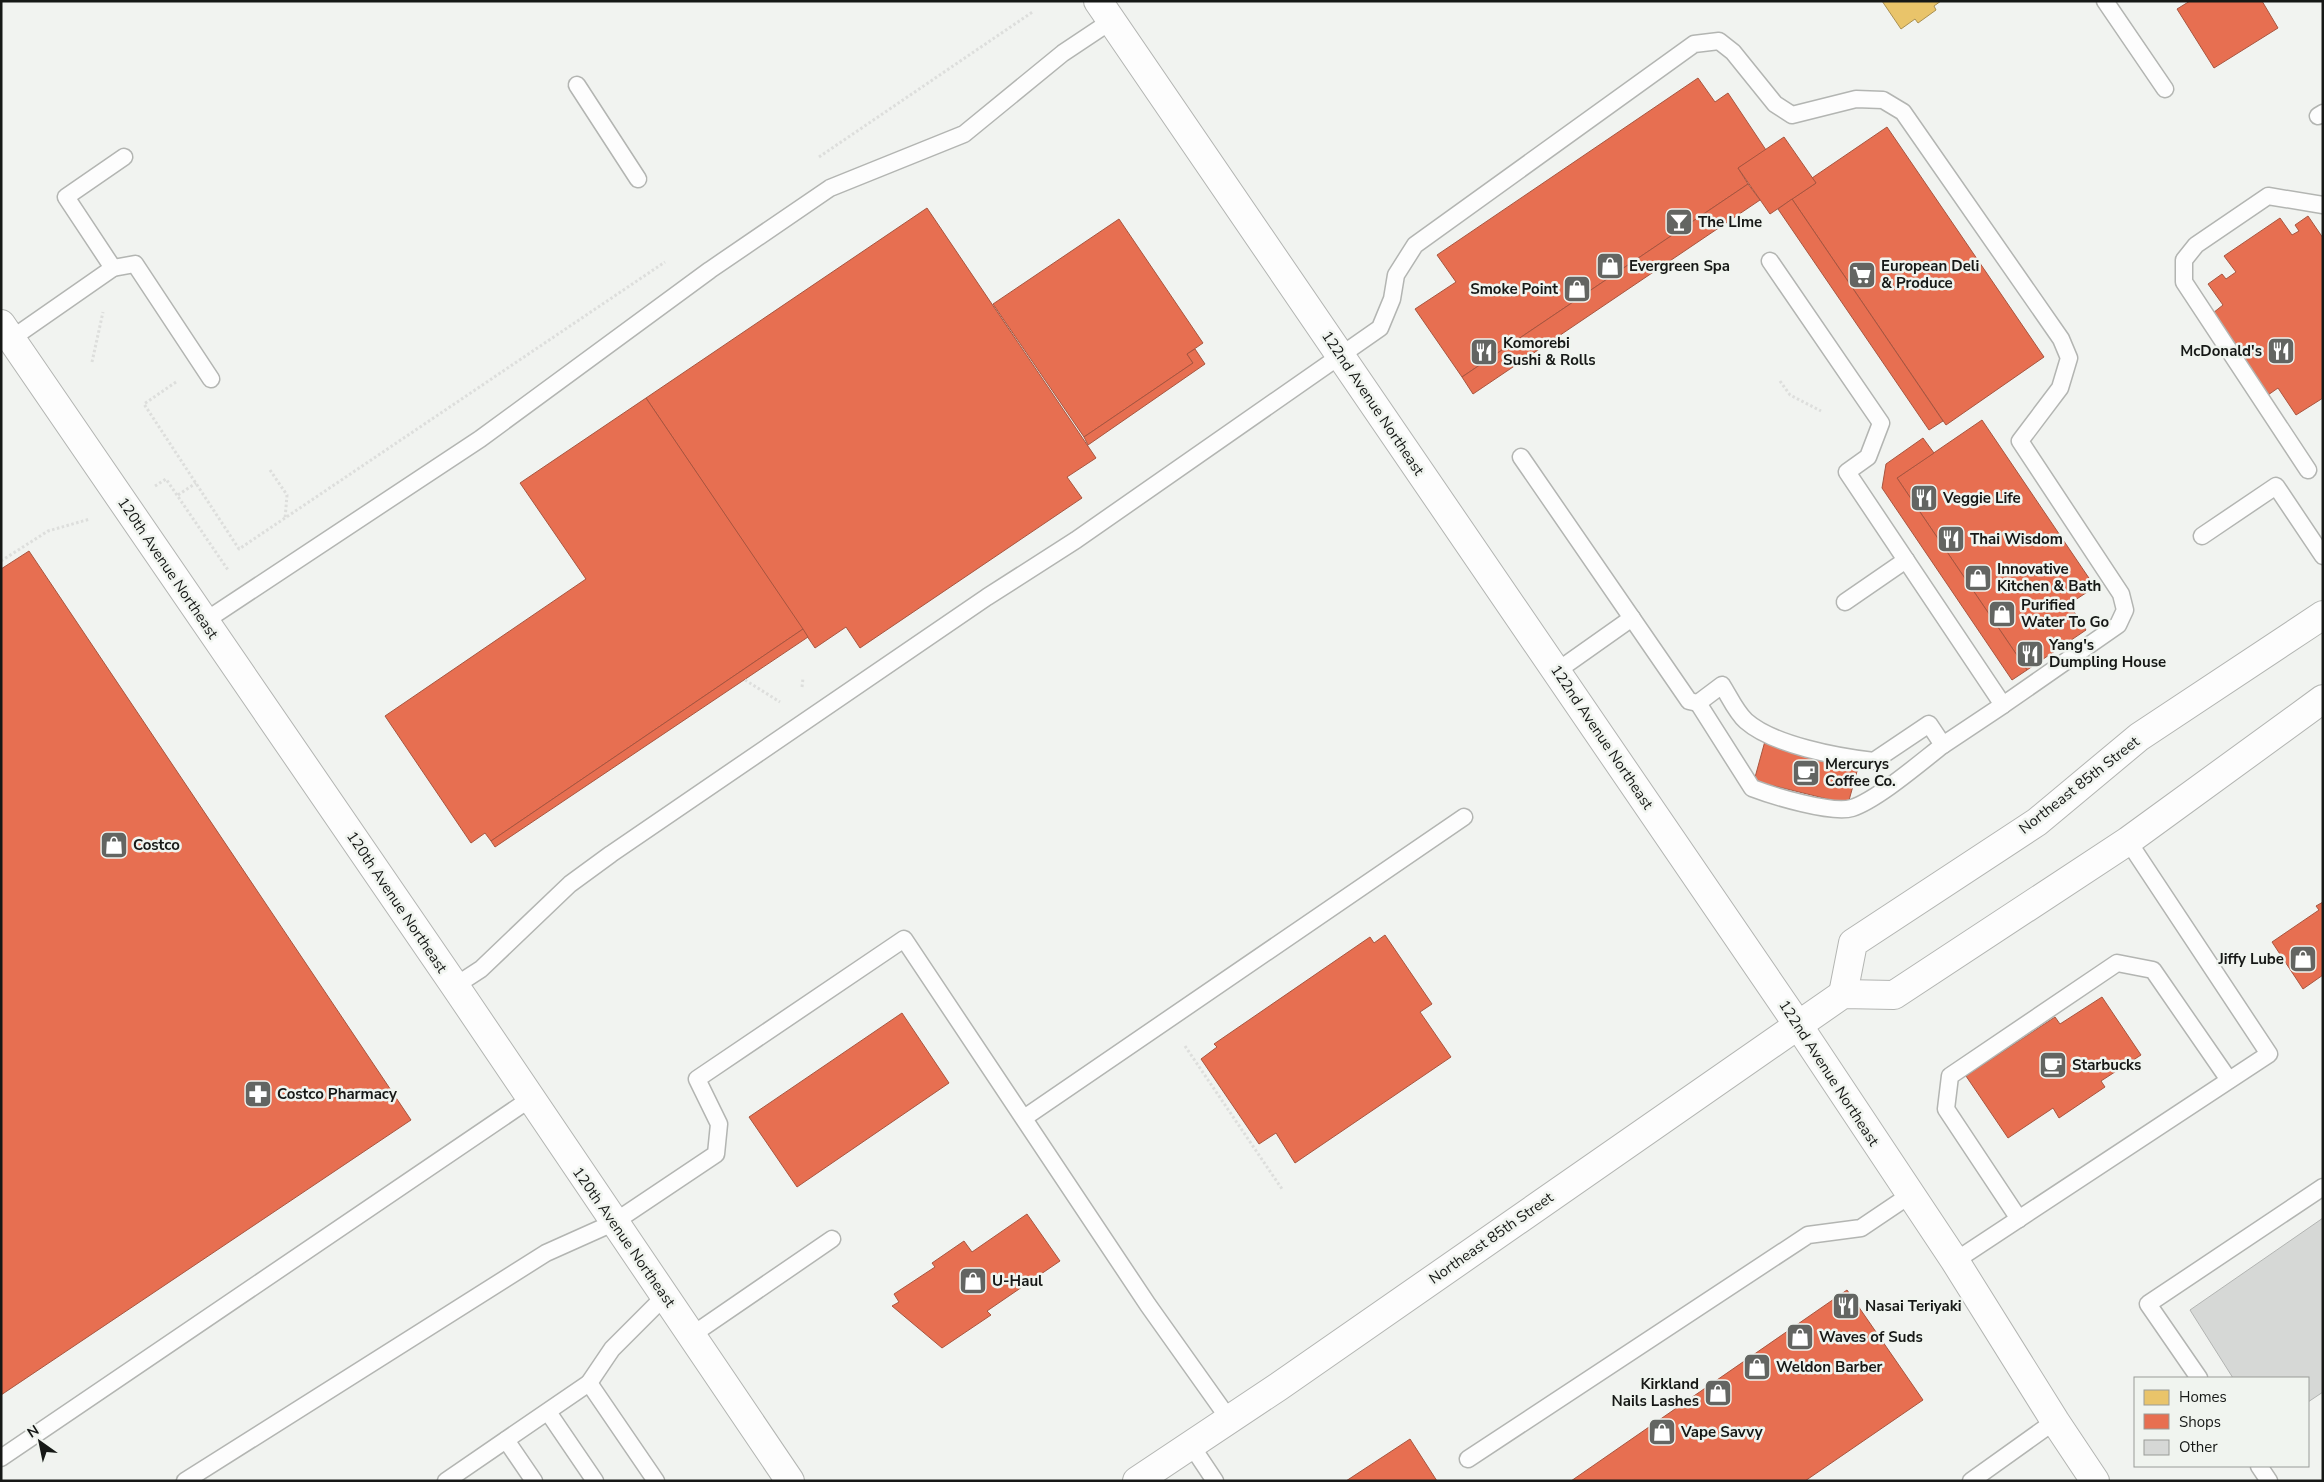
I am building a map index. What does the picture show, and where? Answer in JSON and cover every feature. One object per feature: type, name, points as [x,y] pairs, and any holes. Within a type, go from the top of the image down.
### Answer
[{"type":"street","name":"122nd Avenue Northeast","points":[[1104,11],[1798,1025],[1955,1260],[2055,1421],[2095,1481]]},
{"type":"street","name":"120th Avenue Northeast","points":[[6,332],[455,986],[790,1481]]},
{"type":"street","name":"Northeast 85th Street","points":[[1137,1481],[1844,994],[1853,943],[2036,822],[2139,737],[2323,614]]},
{"type":"street","points":[[1844,994],[1894,995],[2128,841],[2323,699]]},
{"type":"lane","points":[[2105,1],[2165,89]]},
{"type":"lane","points":[[205,621],[480,439],[710,270],[830,188],[964,134],[1063,53],[1104,11]]},
{"type":"lane","points":[[455,986],[480,969],[570,884],[611,854],[986,597],[1076,540],[1380,328],[1392,299],[1396,275],[1415,245],[1694,44],[1719,42],[1733,52],[1775,104],[1792,115],[1856,99],[1883,100],[1903,112],[2061,339],[2069,358],[2060,388],[2020,442],[2121,594],[2125,610],[2118,626],[1943,745],[1870,799],[1852,808],[1835,810],[1752,788],[1698,702]]},
{"type":"lane","points":[[577,85],[638,179]]},
{"type":"lane","points":[[113,268],[66,197],[124,158]]},
{"type":"lane","points":[[2308,470],[2184,282],[2184,260],[2196,245],[2268,196],[2323,205]]},
{"type":"lane","points":[[1770,261],[1881,423],[1868,457],[1847,472],[2003,705]]},
{"type":"lane","points":[[6,332],[113,268],[135,264],[211,379]]},
{"type":"lane","points":[[1521,457],[1689,701],[1698,702],[1722,685],[1745,720],[1771,737],[1851,758],[1874,761],[1929,724],[1943,745]]},
{"type":"lane","points":[[2202,536],[2276,486],[2323,556]]},
{"type":"lane","points":[[1845,602],[1906,560]]},
{"type":"lane","points":[[1557,672],[1632,618]]},
{"type":"lane","points":[[1024,1118],[1464,817]]},
{"type":"lane","points":[[1955,1260],[2269,1054],[2128,841]]},
{"type":"lane","points":[[185,1481],[300,1406],[546,1253],[614,1223],[716,1154],[719,1124],[697,1079],[904,939],[1148,1305],[1229,1419]]},
{"type":"lane","points":[[2019,1219],[1946,1109],[1950,1076],[2117,963],[2153,970],[2229,1080]]},
{"type":"lane","points":[[1,1458],[530,1099]]},
{"type":"lane","points":[[2198,1377],[2148,1304],[2323,1187]]},
{"type":"lane","points":[[1468,1459],[1808,1235],[1861,1228],[1910,1195]]},
{"type":"lane","points":[[692,1335],[832,1239]]},
{"type":"lane","points":[[446,1481],[589,1383],[612,1349],[665,1296]]},
{"type":"lane","points":[[589,1383],[656,1481]]},
{"type":"lane","points":[[548,1412],[595,1481]]},
{"type":"lane","points":[[1970,1481],[2055,1421]]},
{"type":"lane","points":[[506,1440],[534,1481]]},
{"type":"lane","points":[[1191,1445],[1215,1481]]},
{"type":"lane","points":[[2260,1467],[2269,1481]]},
{"type":"path","points":[[812,162],[1034,11]]},
{"type":"path","points":[[201,365],[144,404],[240,549],[673,256]]},
{"type":"path","points":[[1780,380],[1790,395],[1821,411]]},
{"type":"path","points":[[270,470],[287,495],[285,518]]},
{"type":"path","points":[[154,487],[166,479],[244,596]]},
{"type":"path","points":[[178,495],[196,483]]},
{"type":"path","points":[[1,561],[48,532],[92,518]]},
{"type":"path","points":[[745,680],[779,701]]},
{"type":"path","points":[[1168,1021],[1282,1189]]},
{"type":"building: Homes","points":[[1882,1],[1941,1],[1934,6],[1936,10],[1918,23],[1915,19],[1901,29]]},
{"type":"building: Shops","points":[[2190,1],[2262,1],[2278,28],[2214,68],[2177,9]]},
{"type":"building: Shops","points":[[1698,78],[1715,102],[1728,93],[1766,150],[1738,168],[1748,184],[1462,377],[1415,309],[1456,282],[1437,255]]},
{"type":"building: Shops","points":[[1887,127],[2044,357],[1946,425],[1792,199],[1816,183],[1812,178]]},
{"type":"building: Shops","points":[[1784,137],[1816,183],[1770,214],[1738,168]]},
{"type":"building: Shops","points":[[1748,184],[1760,200],[1473,394],[1462,377]]},
{"type":"building: Shops","points":[[1792,199],[1943,421],[1929,430],[1778,209]]},
{"type":"building: Shops","points":[[927,208],[1096,458],[1067,477],[1082,498],[860,648],[846,627],[815,648],[646,398]]},
{"type":"building: Shops","name":"McDonald's","points":[[2308,216],[2323,238],[2323,398],[2296,415],[2278,388],[2268,395],[2213,313],[2223,305],[2208,284],[2222,274],[2226,279],[2236,272],[2224,256],[2280,218],[2292,235],[2299,231],[2295,225]]},
{"type":"building: Shops","points":[[1119,219],[1203,343],[1187,354],[1193,363],[1084,437],[993,304]]},
{"type":"building: Shops","points":[[1195,349],[1205,364],[1088,445],[1084,437],[1193,363],[1187,354]]},
{"type":"building: Shops","points":[[646,398],[803,629],[491,841],[485,833],[471,843],[385,716],[586,579],[520,483]]},
{"type":"building: Shops","points":[[1982,420],[2095,587],[2069,604],[2086,630],[2027,670],[1897,478]]},
{"type":"building: Shops","points":[[1923,438],[1934,453],[1897,478],[2027,670],[2012,680],[1882,488],[1886,464]]},
{"type":"building: Shops","name":"Costco","points":[[29,551],[411,1120],[1,1395],[1,569]]},
{"type":"building: Shops","points":[[803,629],[808,637],[495,847],[491,841]]},
{"type":"building: Shops","name":"Mercurys Coffee Co.","points":[[1765,741],[1859,764],[1848,804],[1754,781]]},
{"type":"building: Shops","name":"Jiffy Lube","points":[[2323,902],[2323,975],[2303,989],[2272,942],[2319,910],[2316,906]]},
{"type":"building: Shops","points":[[1385,935],[1432,1004],[1420,1012],[1451,1057],[1295,1163],[1276,1133],[1259,1144],[1201,1059],[1217,1047],[1214,1044],[1370,937],[1374,943]]},
{"type":"building: Shops","name":"Starbucks","points":[[2102,997],[2141,1055],[2101,1081],[2105,1087],[2059,1118],[2053,1108],[2008,1138],[1966,1076],[2055,1017],[2060,1024]]},
{"type":"building: Shops","points":[[902,1013],[949,1083],[797,1187],[749,1117]]},
{"type":"building: Shops","name":"U-Haul","points":[[1027,1214],[1060,1261],[987,1311],[991,1315],[942,1348],[892,1306],[899,1302],[894,1294],[935,1267],[932,1263],[964,1241],[972,1252]]},
{"type":"building: Shops","points":[[1847,1290],[1923,1400],[1805,1481],[1571,1481]]},
{"type":"building: Shops","points":[[1410,1439],[1437,1481],[1346,1481]]},
{"type":"building: Other","points":[[2323,1218],[2323,1392],[2309,1401],[2309,1377],[2232,1377],[2190,1310]]},
{"type":"place","name":"The LIme","points":[[1679,222]]},
{"type":"place","name":"Evergreen Spa","points":[[1610,266]]},
{"type":"place","name":"European Deli & Produce","points":[[1862,275]]},
{"type":"place","name":"Smoke Point","points":[[1577,289]]},
{"type":"place","name":"McDonald's","points":[[2281,351]]},
{"type":"place","name":"Komorebi Sushi & Rolls","points":[[1484,352]]},
{"type":"place","name":"Veggie Life","points":[[1924,498]]},
{"type":"place","name":"Thai Wisdom","points":[[1951,539]]},
{"type":"place","name":"Innovative Kitchen & Bath","points":[[1978,578]]},
{"type":"place","name":"Purified Water To Go","points":[[2002,614]]},
{"type":"place","name":"Yang's Dumpling House","points":[[2030,654]]},
{"type":"place","name":"Mercurys Coffee Co.","points":[[1806,773]]},
{"type":"place","name":"Costco","points":[[114,845]]},
{"type":"place","name":"Jiffy Lube","points":[[2303,959]]},
{"type":"place","name":"Starbucks","points":[[2053,1065]]},
{"type":"place","name":"Costco Pharmacy","points":[[258,1094]]},
{"type":"place","name":"U-Haul","points":[[973,1281]]},
{"type":"place","name":"Nasai Teriyaki","points":[[1846,1306]]},
{"type":"place","name":"Waves of Suds","points":[[1800,1337]]},
{"type":"place","name":"Weldon Barber","points":[[1757,1367]]},
{"type":"place","name":"Kirkland Nails Lashes","points":[[1718,1393]]},
{"type":"place","name":"Vape Savvy","points":[[1662,1432]]}]
